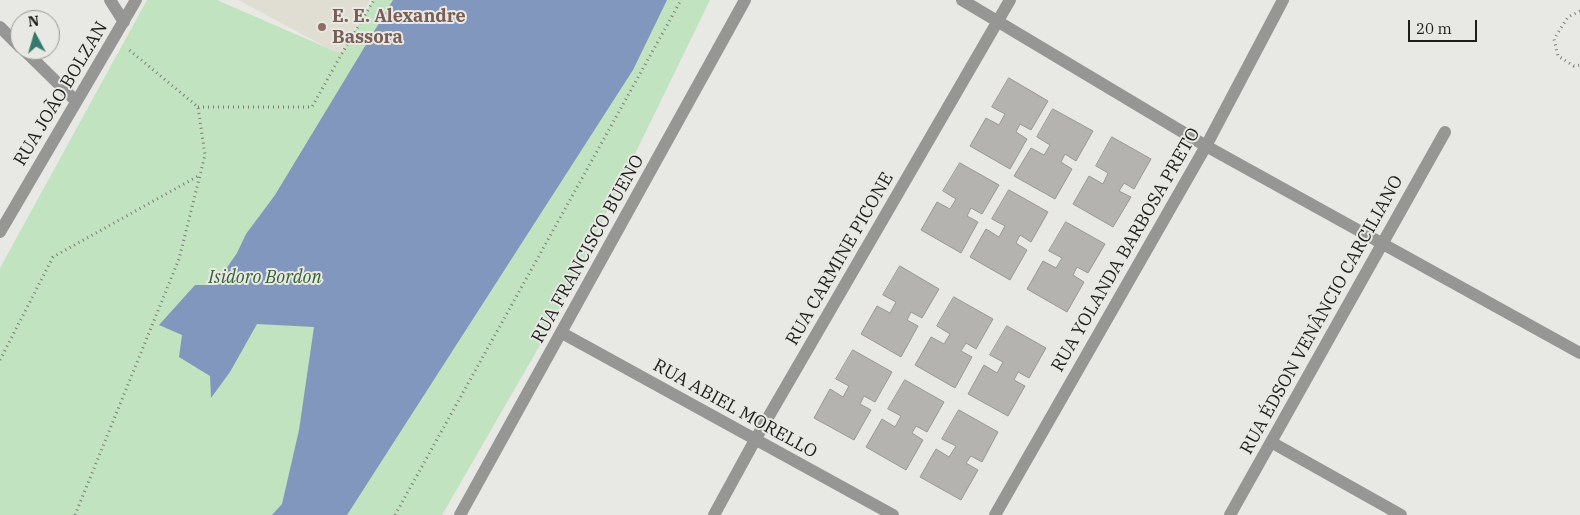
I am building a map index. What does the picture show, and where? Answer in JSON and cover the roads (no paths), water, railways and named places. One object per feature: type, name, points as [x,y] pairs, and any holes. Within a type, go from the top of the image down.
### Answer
[{"type":"street","points":[[110,0],[124,22]]},
{"type":"street","name":"RUA JOÃO BOLZAN","points":[[0,232],[136,0]]},
{"type":"street","name":"RUA FRANCISCO BUENO","points":[[460,515],[745,0]]},
{"type":"street","points":[[962,0],[1206,146],[1580,353]]},
{"type":"street","name":"RUA CARMINE PICONE","points":[[714,515],[1010,0]]},
{"type":"street","name":"RUA YOLANDA BARBOSA PRETO","points":[[995,515],[1206,146],[1283,0]]},
{"type":"street","points":[[0,27],[10,36]]},
{"type":"street","points":[[34,60],[76,101]]},
{"type":"street","name":"RUA ÉDSON VENÂNCIO CARCILIANO","points":[[1230,515],[1445,132]]},
{"type":"street","name":"RUA ABIEL MORELLO","points":[[562,333],[893,515]]},
{"type":"street","points":[[1271,442],[1401,515]]},
{"type":"water","points":[[393,0],[667,0],[633,70],[347,515],[272,515],[282,504],[299,430],[314,327],[257,324],[230,372],[211,398],[210,376],[179,357],[182,335],[159,325],[195,285],[215,285],[237,253],[246,234],[275,195]]},
{"type":"place","name":"E. E. Alexandre Bassora","points":[[322,27]]},
{"type":"park label","name":"Isidoro Bordon","points":[[265,278]]}]
